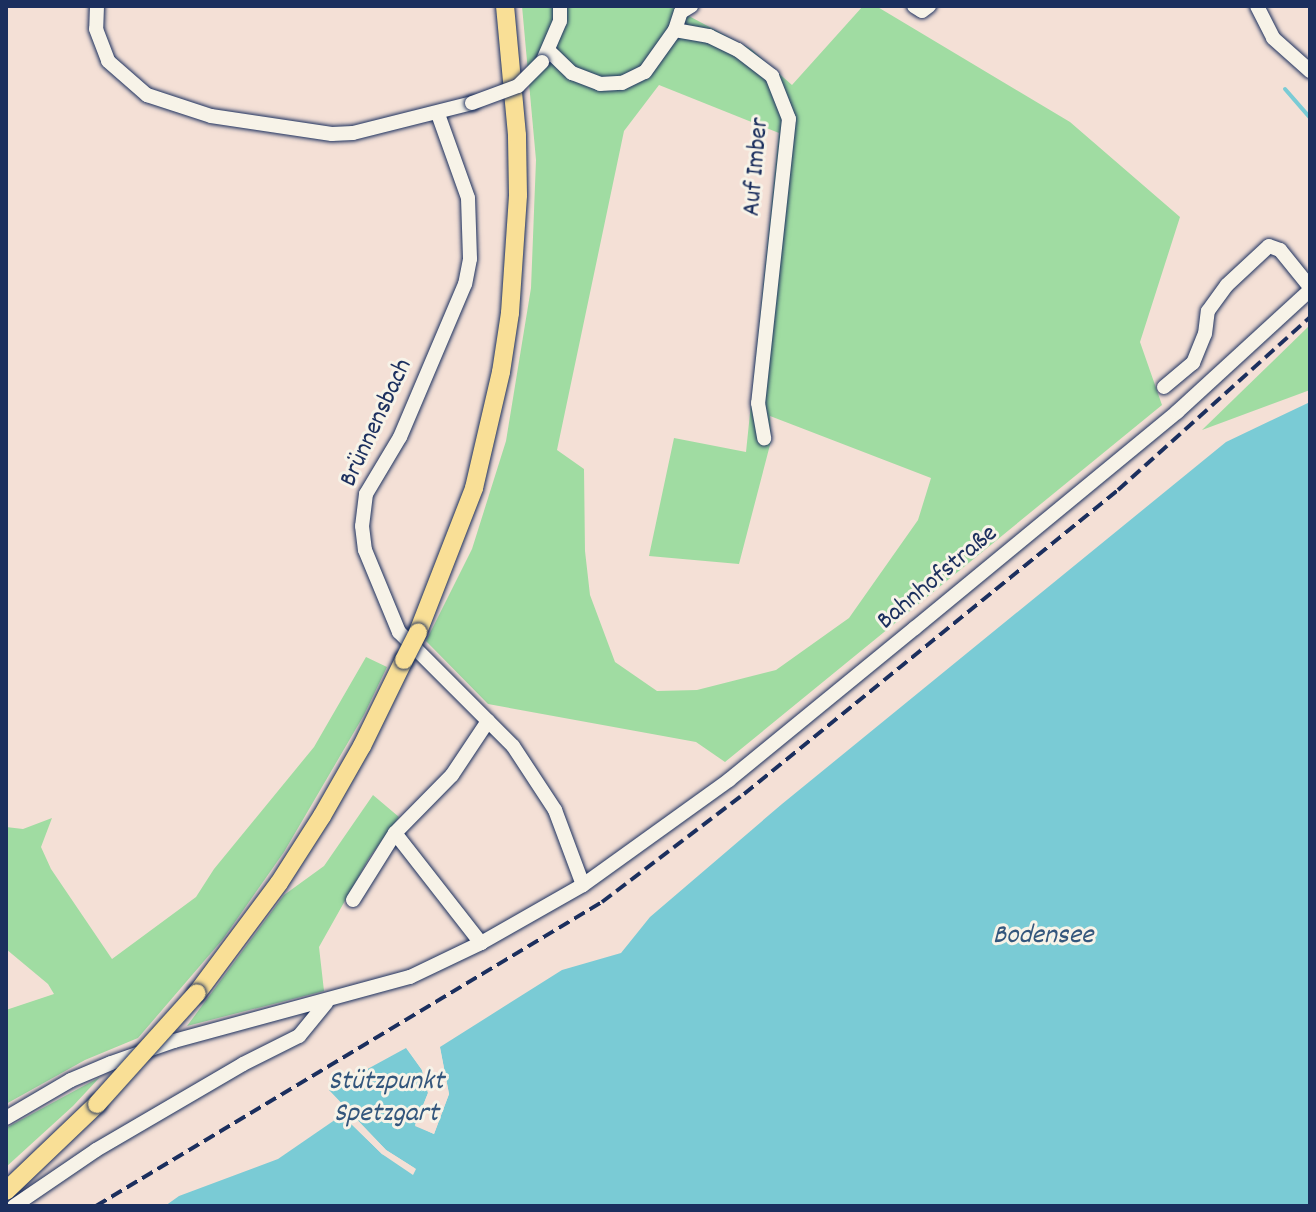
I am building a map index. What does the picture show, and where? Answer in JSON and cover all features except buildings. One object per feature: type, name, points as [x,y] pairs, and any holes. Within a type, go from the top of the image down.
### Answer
[{"type":"main road","points":[[6,1191],[97,1104],[197,993],[279,883],[362,746],[418,632],[474,488],[501,372],[510,313],[517,210],[517,135],[505,6]]},
{"type":"street","points":[[97,6],[96,29],[108,61],[147,95],[211,116],[332,134],[353,133],[438,114],[518,86],[545,57],[560,21],[560,6]]},
{"type":"street","points":[[545,57],[572,73],[600,84],[622,83],[645,72],[675,30],[681,12],[691,6]]},
{"type":"street","points":[[914,6],[922,11],[929,6]]},
{"type":"street","points":[[1257,6],[1273,38],[1310,71]]},
{"type":"street","name":"Auf Imber","points":[[675,30],[709,36],[738,50],[772,76],[789,119],[758,403],[764,438]]},
{"type":"street","name":"Brünnensbach","points":[[438,114],[468,198],[470,259],[465,284],[400,437],[366,494],[362,526],[365,550],[399,632],[513,746],[555,810],[583,885]]},
{"type":"street","points":[[1164,387],[1193,363],[1205,334],[1208,311],[1227,285],[1269,246],[1280,250],[1310,289]]},
{"type":"street","name":"Bahnhofstraße","points":[[6,1118],[71,1080],[174,1041],[326,1003],[410,977],[481,943],[583,885],[729,780],[1148,436],[1310,289]]},
{"type":"street","points":[[353,900],[395,833],[452,775],[488,721]]},
{"type":"street","points":[[395,833],[481,943]]},
{"type":"street","points":[[14,1206],[96,1150],[299,1036],[326,1003]]},
{"type":"green space","points":[[522,6],[670,6],[751,49],[792,85],[863,6],[876,6],[1070,122],[1180,217],[1140,342],[1162,405],[725,762],[696,742],[488,704],[426,641],[472,549],[506,441],[531,288],[536,160]],"holes":[[[659,85],[779,133],[746,452],[674,438],[649,556],[739,564],[771,441],[770,416],[931,478],[918,520],[849,618],[776,670],[697,690],[657,691],[615,662],[590,595],[585,551],[584,469],[557,450],[624,131]]]},
{"type":"green space","points":[[1310,325],[1310,390],[1202,430]]},
{"type":"green space","points":[[366,657],[387,667],[364,715],[284,852],[223,939],[138,1038],[85,1060],[6,1104],[6,1010],[54,994],[48,984],[6,949],[6,827],[23,829],[52,818],[41,847],[51,869],[112,959],[196,897],[214,869],[314,747]]},
{"type":"green space","points":[[373,795],[399,817],[369,858],[319,947],[324,991],[187,1026],[284,895],[324,866]]},
{"type":"green space","points":[[100,1077],[73,1106],[6,1167],[6,1128]]},
{"type":"water","name":"Bodensee","points":[[1310,402],[1310,1206],[165,1206],[179,1196],[278,1159],[342,1115],[382,1154],[416,1169],[386,1150],[328,1090],[406,1047],[422,1070],[428,1093],[415,1125],[434,1134],[449,1094],[440,1047],[562,970],[621,953],[650,917],[782,804],[1226,442]]},
{"type":"pier","points":[[407,1043],[425,1069],[432,1094],[420,1123],[432,1129],[445,1094],[436,1048],[439,1043],[449,1094],[434,1134],[415,1126],[428,1093],[422,1070],[406,1048],[329,1090],[386,1150],[416,1169],[413,1175],[382,1154],[339,1112],[324,1090]]},
{"type":"waterway","points":[[1285,89],[1310,118]]},
{"type":"railway","points":[[96,1206],[602,902],[744,794],[1118,490],[1310,317]]},
{"type":"water label","name":"Stützpunkt Spetzgart","points":[[386,1099]]}]
